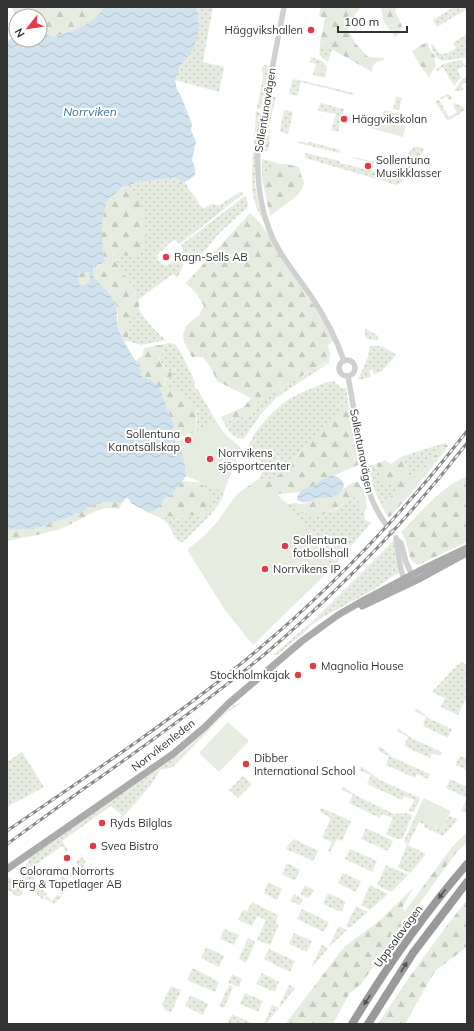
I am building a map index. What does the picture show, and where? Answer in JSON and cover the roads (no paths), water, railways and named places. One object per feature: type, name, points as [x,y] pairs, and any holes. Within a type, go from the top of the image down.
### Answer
[{"type":"highway","name":"Uppsalavägen","points":[[352,1024],[404,945],[453,880],[467,864]]},
{"type":"highway","name":"Uppsalavägen","points":[[368,1024],[413,953],[467,882]]},
{"type":"main road","name":"Norrvikenleden","points":[[413,578],[467,548]]},
{"type":"main road","name":"Norrvikenleden","points":[[7,869],[173,754],[205,727],[228,704],[302,641],[338,614],[364,600],[467,553]]},
{"type":"street","name":"Sollentunavägen","points":[[284,7],[258,142],[257,164],[261,203],[269,229],[278,248],[289,267],[310,295],[327,322],[338,343],[344,361]]},
{"type":"street","name":"Sollentunavägen","points":[[344,361],[352,363],[354,368],[352,374],[348,376]]},
{"type":"street","name":"Sollentunavägen","points":[[344,361],[340,364],[339,369],[343,375],[348,376]]},
{"type":"street","name":"Sollentunavägen","points":[[348,376],[368,488],[378,514],[384,523]]},
{"type":"street","points":[[405,582],[401,570],[396,538],[401,543],[406,562],[413,578]]},
{"type":"water","name":"Norrviken","points":[[103,7],[197,7],[199,24],[197,38],[194,47],[180,66],[175,80],[177,90],[181,96],[192,124],[191,131],[196,141],[192,160],[195,168],[195,175],[181,185],[179,185],[180,179],[177,177],[140,182],[122,187],[109,198],[106,204],[102,223],[102,240],[105,262],[93,267],[93,276],[115,302],[117,310],[117,324],[120,333],[141,371],[140,374],[151,380],[161,391],[174,424],[172,433],[182,453],[186,476],[173,493],[163,500],[159,508],[153,511],[147,512],[131,503],[129,499],[126,498],[122,503],[104,502],[86,508],[84,511],[76,513],[70,517],[34,529],[7,530],[7,43],[8,42],[8,48],[48,48],[48,35],[55,36],[65,34],[83,26],[99,14]],"holes":[[[88,272],[90,276],[90,283],[79,285],[78,274]]]},
{"type":"water","points":[[330,476],[338,477],[343,483],[344,487],[339,493],[329,498],[318,498],[308,502],[297,500],[297,497],[303,489],[311,487]]},
{"type":"tunnel","points":[[385,523],[396,538]]},
{"type":"railway","points":[[7,831],[174,715],[261,647],[325,590],[355,560],[413,497],[467,431]]},
{"type":"railway","points":[[7,844],[185,716],[225,686],[293,630],[372,554],[421,500],[467,443]]},
{"type":"place","name":"Häggvikshallen","points":[[311,30]]},
{"type":"place","name":"Häggvikskolan","points":[[344,119]]},
{"type":"place","name":"Sollentuna Musikklasser","points":[[368,166]]},
{"type":"place","name":"Ragn-Sells AB","points":[[166,257]]},
{"type":"place","name":"Sollentuna Kanotsällskap","points":[[188,440]]},
{"type":"place","name":"Norrvikens sjösportcenter","points":[[210,459]]},
{"type":"place","name":"Sollentuna fotbollshall","points":[[285,546]]},
{"type":"place","name":"Norrvikens IP","points":[[265,569]]},
{"type":"place","name":"Magnolia House","points":[[313,666]]},
{"type":"place","name":"Stockholmkajak","points":[[298,675]]},
{"type":"place","name":"Dibber International School","points":[[246,764]]},
{"type":"place","name":"Ryds Bilglas","points":[[102,823]]},
{"type":"place","name":"Svea Bistro","points":[[93,846]]},
{"type":"place","name":"Colorama Norrorts Färg & Tapetlager AB","points":[[67,858]]}]
